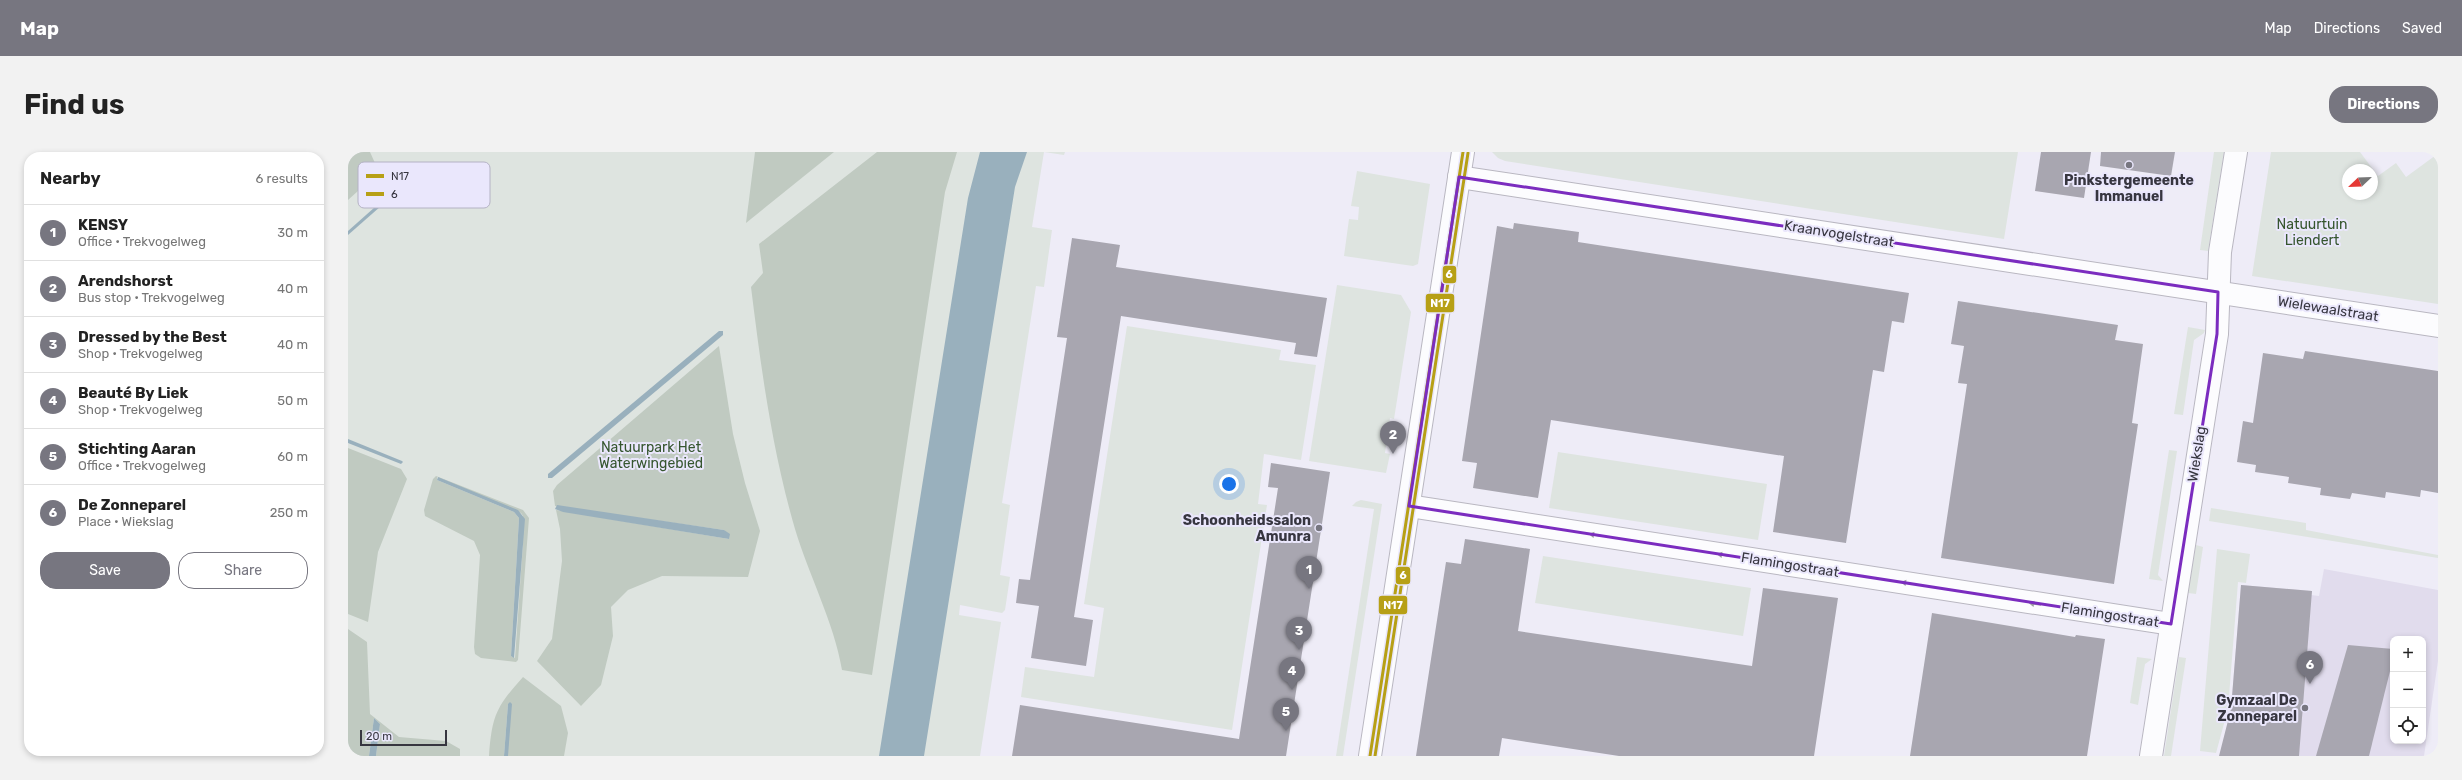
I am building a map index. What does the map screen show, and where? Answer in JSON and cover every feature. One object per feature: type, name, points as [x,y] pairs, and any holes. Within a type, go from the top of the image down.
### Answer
[{"type":"street","points":[[1370,756],[1463,152]]},
{"type":"street","name":"Wiekslag","points":[[2151,756],[2217,334],[2220,252],[2236,152]]},
{"type":"street","name":"Kraanvogelstraat","points":[[1459,177],[2218,292]]},
{"type":"street","name":"Wielewaalstraat","points":[[2218,292],[2438,326]]},
{"type":"street","name":"Flamingostraat","points":[[1409,506],[2171,624]]},
{"type":"highlighted area","points":[[1459,177],[2218,292],[2217,334],[2171,624],[1409,506]]},
{"type":"shaded area","points":[[2324,569],[2438,590],[2438,661],[2426,742],[2426,636],[2390,636],[2390,744],[2426,744],[2424,756],[2220,756],[2231,709],[2241,585],[2312,591],[2311,595],[2319,596]]},
{"type":"green space","name":"Natuurpark Het Waterwingebied","points":[[348,152],[1044,152],[1032,227],[1052,230],[1044,287],[1036,286],[1002,503],[1010,505],[1000,575],[1010,577],[1005,610],[1002,613],[960,605],[959,615],[1001,622],[980,756],[348,756]]},
{"type":"green space","points":[[348,152],[370,152],[374,162],[358,162],[358,191],[348,200]]},
{"type":"green space","points":[[755,152],[834,152],[746,223]]},
{"type":"green space","points":[[877,152],[957,152],[945,192],[872,675],[842,670],[833,634],[795,529],[780,469],[768,409],[751,287],[763,273],[759,244]]},
{"type":"green space","points":[[1044,152],[1065,152],[1064,155]]},
{"type":"green space","points":[[1492,152],[2018,152],[2004,239],[1505,161],[1498,158]]},
{"type":"green space","points":[[2214,152],[2224,152],[2208,251],[2200,250]]},
{"type":"green space","name":"Natuurtuin Liendert","points":[[2271,152],[2360,152],[2369,164],[2342,164],[2342,200],[2378,200],[2378,176],[2396,163],[2406,177],[2436,155],[2434,152],[2438,152],[2438,304],[2252,276]]},
{"type":"green space","points":[[1357,171],[1430,184],[1418,264],[1413,266],[1344,256],[1349,219],[1358,220],[1359,207],[1351,206]]},
{"type":"green space","points":[[1337,285],[1401,295],[1411,312],[1394,419],[1390,418],[1385,453],[1390,454],[1386,473],[1309,461]]},
{"type":"green space","points":[[1127,326],[1281,350],[1279,360],[1316,365],[1301,460],[1264,454],[1258,504],[1267,505],[1232,730],[1021,697],[1025,667],[1094,677],[1104,608],[1084,604]]},
{"type":"green space","points":[[2188,327],[2205,330],[2204,333],[2194,340],[2183,415],[2174,414]]},
{"type":"green space","points":[[719,346],[733,434],[745,483],[760,531],[748,577],[662,576],[628,590],[611,607],[613,636],[601,685],[581,706],[537,661],[552,639],[562,561],[560,529],[556,510],[729,539],[724,530],[555,506],[553,491],[557,485]]},
{"type":"green space","points":[[348,448],[401,469],[407,479],[378,552],[368,622],[348,614]]},
{"type":"green space","points":[[2169,450],[2177,451],[2158,575],[2163,581],[2149,579]]},
{"type":"green space","points":[[1558,452],[1767,484],[1758,540],[1549,508]]},
{"type":"green space","points":[[436,476],[523,510],[529,518],[518,660],[516,662],[481,658],[475,654],[474,647],[480,555],[474,541],[425,516],[424,510],[433,479]],"holes":[[[437,477],[521,513],[523,516],[523,543],[515,658],[511,656],[519,518],[514,512],[437,480]]]},
{"type":"green space","points":[[1361,500],[1382,504],[1343,756],[1336,756],[1374,509],[1352,506]]},
{"type":"green space","points":[[2211,508],[2306,523],[2306,530],[2438,555],[2438,558],[2209,521]]},
{"type":"green space","points":[[2196,545],[2203,547],[2196,594],[2188,593]]},
{"type":"green space","points":[[2217,549],[2250,554],[2246,583],[2238,582],[2228,709],[2216,753],[2200,751]]},
{"type":"green space","points":[[1543,556],[1751,588],[1743,636],[1535,603]]},
{"type":"green space","points":[[348,629],[367,642],[370,714],[399,737],[446,741],[460,749],[460,756],[376,756],[380,724],[374,718],[369,756],[348,756]]},
{"type":"green space","points":[[2137,657],[2152,659],[2145,664],[2138,705],[2130,703]]},
{"type":"green space","points":[[2179,657],[2186,658],[2171,756],[2164,756]]},
{"type":"green space","points":[[523,677],[561,706],[568,733],[564,756],[508,756],[508,704],[504,756],[489,756],[492,731],[497,713],[507,696]]},
{"type":"water","points":[[980,152],[1027,152],[1015,187],[924,756],[879,756],[968,198]]},
{"type":"water","points":[[374,208],[379,208],[348,235],[348,231]]},
{"type":"water","points":[[719,331],[723,331],[723,335],[552,478],[548,478],[548,474]]},
{"type":"water","points":[[348,439],[403,462],[401,464],[348,443]]},
{"type":"water","points":[[438,477],[518,510],[525,519],[514,658],[511,656],[519,518],[514,512],[437,480]]},
{"type":"water","points":[[557,505],[724,530],[730,534],[729,539],[563,512],[555,509]]},
{"type":"water","points":[[510,702],[512,704],[508,756],[504,756],[508,704]]},
{"type":"water","points":[[374,718],[380,724],[376,756],[369,756]]},
{"type":"building","points":[[2041,152],[2091,152],[2084,198],[2035,191]]},
{"type":"building","points":[[2101,152],[2175,152],[2171,176],[2100,166]]},
{"type":"building","points":[[1514,223],[1579,232],[1578,242],[1909,293],[1904,323],[1892,321],[1884,372],[1873,370],[1846,543],[1773,532],[1784,456],[1551,420],[1538,498],[1473,488],[1477,463],[1462,461],[1497,226],[1513,229]]},
{"type":"building","points":[[1072,238],[1120,245],[1116,267],[1327,298],[1317,357],[1294,354],[1296,343],[1121,316],[1074,617],[1093,620],[1086,666],[1031,658],[1039,606],[1016,603],[1019,579],[1030,580],[1067,338],[1057,337]]},
{"type":"building","points":[[1958,301],[2118,325],[2115,340],[2143,344],[2132,423],[2138,424],[2114,584],[1941,558],[1967,384],[1958,383],[1964,346],[1951,344]]},
{"type":"building","points":[[2305,351],[2438,371],[2438,493],[2421,490],[2420,497],[2386,492],[2385,498],[2352,493],[2350,499],[2320,495],[2321,488],[2288,483],[2289,477],[2255,472],[2256,465],[2237,462],[2243,421],[2253,423],[2263,353],[2303,359]]},
{"type":"building","points":[[1271,463],[1330,472],[1286,756],[1012,756],[1020,705],[1239,739],[1278,488],[1268,487]]},
{"type":"building","points":[[1465,539],[1530,549],[1518,631],[1752,666],[1763,588],[1838,598],[1814,756],[1619,756],[1502,738],[1499,756],[1416,756],[1446,562],[1461,564]]},
{"type":"building","points":[[2241,585],[2312,591],[2299,756],[2219,756],[2231,709]]},
{"type":"building","points":[[1932,613],[2075,637],[2076,635],[2105,639],[2087,756],[1910,756]]},
{"type":"building","points":[[2348,645],[2390,649],[2390,671],[2369,756],[2316,756]]},
{"type":"transit line","name":"N17","points":[[1370,756],[1463,152]]},
{"type":"transit line","name":"6","points":[[1375,756],[1468,153]]},
{"type":"place","name":"Pinkstergemeente Immanuel","points":[[2129,165]]},
{"type":"place","name":"Arendshorst","points":[[1393,454]]},
{"type":"place","name":"Schoonheidssalon Amunra","points":[[1319,528]]},
{"type":"place","name":"KENSY","points":[[1309,589]]},
{"type":"place","name":"Dressed by the Best","points":[[1299,650]]},
{"type":"place","name":"De Zonneparel","points":[[2310,684]]},
{"type":"place","name":"Beauté By Liek","points":[[1292,690]]},
{"type":"place","name":"Gymzaal De Zonneparel","points":[[2305,708]]},
{"type":"place","name":"Stichting Aaran","points":[[1286,731]]}]
